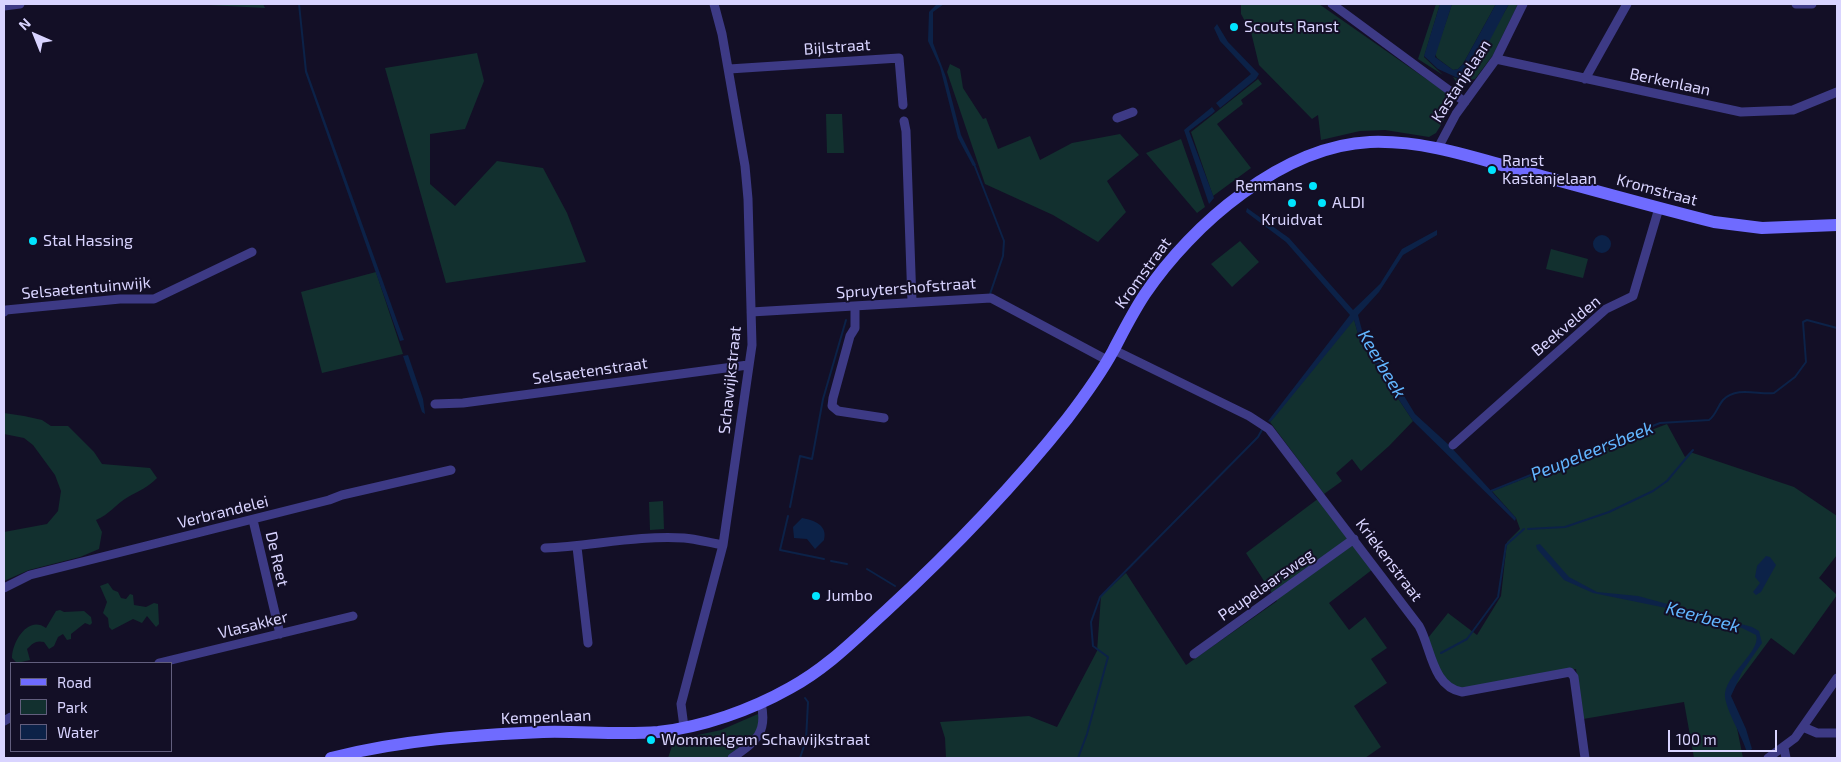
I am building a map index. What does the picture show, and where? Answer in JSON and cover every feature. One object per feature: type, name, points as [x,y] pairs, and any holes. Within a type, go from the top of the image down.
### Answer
[{"type":"main road","name":"Kromstraat","points":[[761,703],[790,688],[829,663],[908,590],[961,537],[1044,446],[1080,401],[1110,355],[1138,304],[1174,254],[1203,226],[1264,179],[1311,155],[1348,144],[1386,142],[1438,148],[1714,222],[1740,226],[1786,228],[1837,225]]},
{"type":"main road","name":"Kempenlaan","points":[[331,758],[404,744],[474,736],[544,732],[653,732],[684,727],[761,703]]},
{"type":"street","points":[[4,6],[20,4]]},
{"type":"street","name":"Schawijkstraat","points":[[684,727],[682,700],[722,545],[752,345],[745,166],[729,69],[714,4]]},
{"type":"street","points":[[1332,4],[1465,102]]},
{"type":"street","name":"Kastanjelaan","points":[[1438,148],[1441,139],[1465,102],[1496,59],[1523,4]]},
{"type":"street","points":[[1585,80],[1626,4]]},
{"type":"street","points":[[1796,4],[1812,4]]},
{"type":"street","name":"Bijlstraat","points":[[729,69],[899,58],[902,105]]},
{"type":"street","name":"Berkenlaan","points":[[1496,59],[1585,80],[1741,112],[1793,110],[1837,92]]},
{"type":"street","points":[[1117,118],[1134,112]]},
{"type":"street","points":[[904,121],[906,131],[912,302]]},
{"type":"street","name":"Beekvelden","points":[[1453,445],[1606,309],[1633,296],[1659,208]]},
{"type":"street","name":"Selsaetentuinwijk","points":[[4,312],[6,310],[101,301],[154,299],[252,252]]},
{"type":"street","name":"Spruytershofstraat","points":[[751,312],[992,298],[1110,355]]},
{"type":"street","points":[[855,306],[855,328],[832,406],[838,411],[884,418]]},
{"type":"street","name":"Kriekenstraat","points":[[1110,355],[1261,421],[1269,428],[1419,626],[1432,662],[1451,689],[1462,692],[1550,674],[1567,672],[1572,674],[1585,758]]},
{"type":"street","name":"Selsaetenstraat","points":[[435,404],[463,403],[748,365]]},
{"type":"street","name":"Verbrandelei","points":[[4,588],[30,575],[253,520],[329,500],[342,494],[451,470]]},
{"type":"street","name":"De Reet","points":[[253,520],[280,634]]},
{"type":"street","points":[[545,548],[577,547],[646,538],[686,538],[722,545]]},
{"type":"street","name":"Peupelaarsweg","points":[[1194,654],[1354,540]]},
{"type":"street","points":[[577,547],[588,643]]},
{"type":"street","name":"Vlasakker","points":[[163,662],[353,616]]},
{"type":"street","points":[[1768,758],[1784,748],[1803,727],[1837,678]]},
{"type":"street","points":[[732,758],[760,734],[764,727],[761,703]]},
{"type":"street","points":[[1803,727],[1817,733],[1837,733]]},
{"type":"street","points":[[1784,748],[1786,758]]},
{"type":"green space","points":[[190,4],[263,4],[265,8]]},
{"type":"green space","points":[[1241,4],[1319,4],[1445,92],[1450,110],[1436,133],[1429,137],[1385,130],[1360,131],[1321,140],[1318,115],[1312,119],[1259,65],[1251,32],[1241,14]]},
{"type":"green space","points":[[1436,4],[1440,4],[1424,57],[1443,75],[1418,59]]},
{"type":"green space","points":[[1452,4],[1496,4],[1463,64],[1458,69],[1453,70],[1437,58],[1435,54]]},
{"type":"green space","points":[[1509,4],[1518,4],[1493,55],[1475,79],[1457,83],[1453,77],[1460,79],[1470,72]]},
{"type":"green space","points":[[477,53],[484,81],[465,129],[430,134],[430,184],[455,206],[497,161],[543,168],[567,213],[586,262],[446,283],[385,68]]},
{"type":"green space","points":[[950,64],[960,69],[963,88],[983,119],[986,118],[998,149],[1030,136],[1040,160],[1072,143],[1120,134],[1139,155],[1107,181],[1126,212],[1098,242],[1053,215],[985,184],[947,72]]},
{"type":"green space","points":[[1258,79],[1262,84],[1241,100],[1243,104],[1217,124],[1251,168],[1213,196],[1191,132]]},
{"type":"green space","points":[[826,114],[842,114],[844,153],[827,153]]},
{"type":"green space","points":[[1181,139],[1205,207],[1197,213],[1146,153]]},
{"type":"green space","points":[[1240,241],[1259,262],[1232,287],[1211,264]]},
{"type":"green space","points":[[1551,249],[1588,259],[1583,278],[1546,269]]},
{"type":"green space","points":[[376,272],[403,354],[322,373],[301,292]]},
{"type":"green space","points":[[1354,319],[1360,341],[1413,421],[1361,471],[1352,459],[1336,473],[1342,481],[1324,494],[1270,422]]},
{"type":"green space","points":[[4,413],[42,420],[51,426],[68,426],[94,452],[102,464],[150,468],[157,478],[96,520],[102,532],[99,549],[80,557],[29,570],[4,581],[4,532],[47,524],[58,511],[61,491],[55,475],[33,445],[24,438],[4,434]]},
{"type":"green space","points":[[1667,424],[1685,457],[1690,452],[1794,487],[1837,516],[1837,555],[1819,578],[1837,595],[1794,655],[1771,638],[1730,693],[1743,758],[1694,758],[1684,702],[1583,719],[1576,669],[1463,688],[1453,687],[1440,672],[1428,638],[1448,613],[1477,635],[1501,596],[1507,542],[1520,529],[1516,518],[1492,491]]},
{"type":"green space","points":[[1319,498],[1373,569],[1329,603],[1349,630],[1365,617],[1387,648],[1371,659],[1387,683],[1354,706],[1381,747],[1365,758],[946,758],[945,738],[940,722],[1029,716],[1057,727],[1097,651],[1101,596],[1126,573],[1186,665],[1277,601],[1246,553]]},
{"type":"green space","points":[[663,501],[664,529],[650,530],[649,502]]},
{"type":"green space","points":[[108,583],[113,590],[118,592],[121,598],[126,599],[130,594],[133,595],[134,605],[146,607],[154,603],[158,604],[159,624],[156,627],[147,616],[142,623],[133,619],[112,630],[109,627],[108,618],[103,613],[107,602],[100,586]]},
{"type":"green space","points":[[56,611],[84,611],[91,617],[92,623],[90,625],[85,623],[71,634],[71,639],[67,640],[63,634],[58,637],[54,646],[49,649],[44,642],[35,642],[27,649],[30,660],[16,662],[12,658],[13,652],[22,632],[33,625],[46,628]]},
{"type":"green space","points":[[758,714],[760,716],[757,731],[726,758],[668,758],[674,740],[721,730]]},
{"type":"water","points":[[298,4],[300,4],[307,71],[404,340],[400,341],[305,72]]},
{"type":"water","points":[[937,4],[944,4],[933,12],[933,43],[946,77],[961,135],[976,165],[973,166],[958,138],[940,67],[928,41],[929,12]]},
{"type":"water","points":[[1440,4],[1452,4],[1435,57],[1453,70],[1458,69],[1463,64],[1496,4],[1509,4],[1480,57],[1467,74],[1460,79],[1438,69],[1424,56]]},
{"type":"water","points":[[1217,24],[1228,42],[1259,74],[1256,79],[1220,108],[1216,103],[1251,74],[1220,41],[1214,28]]},
{"type":"water","points":[[1212,107],[1215,111],[1189,131],[1214,198],[1209,204],[1184,130]]},
{"type":"water","name":"Keerbeek","points":[[1247,208],[1289,238],[1353,310],[1380,284],[1402,249],[1437,230],[1437,235],[1403,255],[1379,292],[1358,315],[1364,338],[1386,366],[1415,414],[1449,445],[1516,518],[1515,521],[1413,421],[1360,341],[1354,320],[1274,418],[1270,422],[1268,421],[1350,315],[1286,242],[1246,212]]},
{"type":"water","points":[[1602,235],[1608,238],[1611,244],[1608,250],[1602,253],[1596,250],[1593,244],[1596,238]]},
{"type":"water","points":[[408,355],[423,399],[425,414],[422,412],[403,356]]},
{"type":"water","points":[[802,518],[819,524],[824,531],[824,540],[815,549],[807,539],[794,538],[793,527]]},
{"type":"water","name":"Keerbeek","points":[[1540,544],[1569,577],[1597,592],[1638,596],[1752,627],[1759,631],[1762,643],[1742,672],[1731,696],[1746,729],[1752,749],[1747,752],[1725,697],[1730,681],[1753,648],[1756,635],[1742,628],[1706,620],[1691,613],[1593,593],[1564,580],[1537,549],[1536,545]]},
{"type":"water","points":[[1766,556],[1770,557],[1776,565],[1761,592],[1756,595],[1753,592],[1760,583],[1755,577],[1757,566]]},
{"type":"waterway","points":[[974,164],[1004,241],[1003,256],[990,294]]},
{"type":"waterway","points":[[790,507],[800,456],[812,459],[823,399],[846,320]]},
{"type":"waterway","name":"Peupeleersbeek","points":[[1491,491],[1660,423],[1709,420],[1723,400],[1735,393],[1774,393],[1795,377],[1806,362],[1803,322],[1807,320],[1837,328]]},
{"type":"waterway","points":[[1078,758],[1087,734],[1108,657],[1093,646],[1091,622],[1100,597],[1258,437],[1263,428]]},
{"type":"waterway","points":[[1528,529],[1565,527],[1609,512],[1653,491],[1667,481],[1693,450]]},
{"type":"waterway","points":[[788,516],[780,550],[824,559]]},
{"type":"waterway","points":[[1441,653],[1467,639],[1498,597],[1506,545],[1524,529]]},
{"type":"waterway","points":[[831,561],[847,564]]},
{"type":"waterway","points":[[867,569],[895,586]]},
{"type":"waterway","points":[[800,758],[806,740],[808,702],[805,698]]},
{"type":"place","name":"Scouts Ranst","points":[[1234,27]]},
{"type":"place","name":"Ranst Kastanjelaan","points":[[1492,170]]},
{"type":"place","name":"Renmans","points":[[1313,186]]},
{"type":"place","name":"Kruidvat","points":[[1292,203]]},
{"type":"place","name":"ALDI","points":[[1322,203]]},
{"type":"place","name":"Stal Hassing","points":[[33,241]]},
{"type":"place","name":"Jumbo","points":[[816,596]]},
{"type":"place","name":"Wommelgem Schawijkstraat","points":[[651,740]]}]
